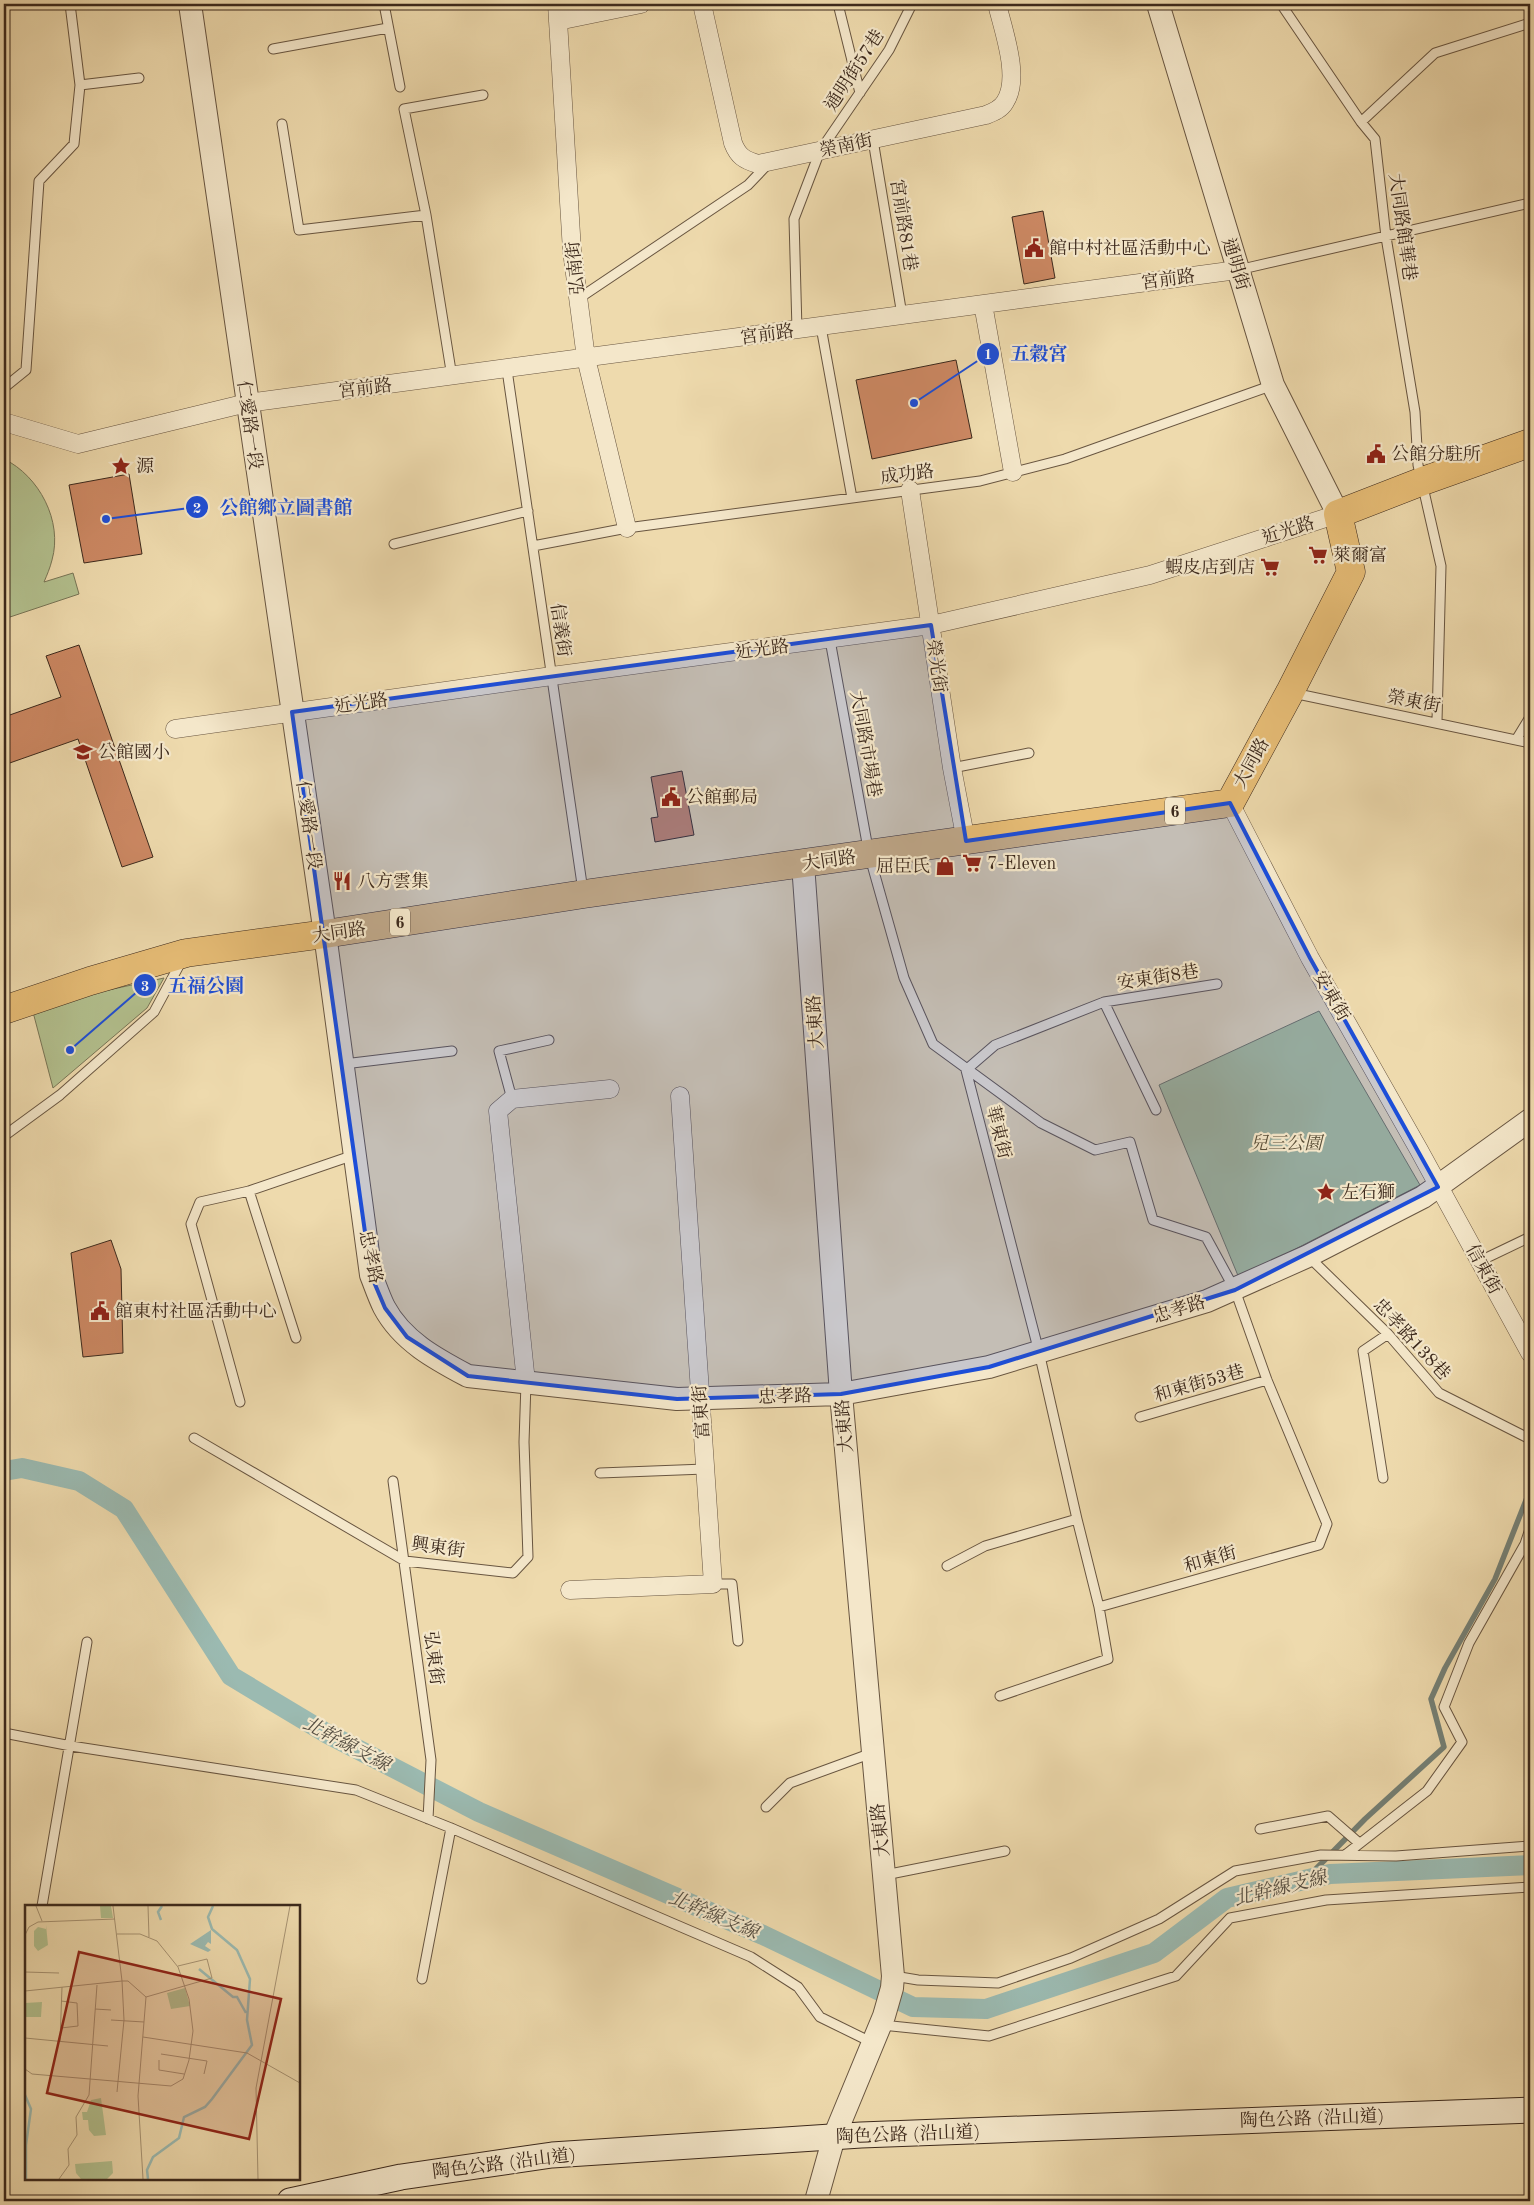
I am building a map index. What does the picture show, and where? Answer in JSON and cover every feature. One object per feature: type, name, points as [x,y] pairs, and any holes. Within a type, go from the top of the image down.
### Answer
[{"type":"main road","points":[[1338,514],[1423,481],[1530,444]]},
{"type":"main road","name":"大同路","points":[[4,1010],[90,981],[186,953],[325,934],[584,894],[1230,803],[1352,572],[1338,514]]},
{"type":"main road","name":"陶色公路 (沿山道)","points":[[290,2201],[317,2198],[401,2177],[552,2156],[834,2137],[1530,2110]]},
{"type":"street","name":"仁愛路一段","points":[[190,4],[325,934]]},
{"type":"street","points":[[558,12],[641,4]]},
{"type":"street","name":"榮南街","points":[[702,4],[733,143],[738,154],[752,162],[769,163],[986,115],[997,110],[1005,103],[1012,81],[1011,68],[997,4]]},
{"type":"street","name":"通明街","points":[[1158,4],[1273,385],[1338,514]]},
{"type":"street","name":"弘南街","points":[[558,12],[572,251],[578,299],[586,358],[627,528]]},
{"type":"street","name":"宮前路","points":[[4,422],[78,444],[247,403],[507,370],[1237,270]]},
{"type":"street","points":[[983,304],[1013,472]]},
{"type":"street","name":"榮光街","points":[[910,490],[932,625],[952,768],[966,841]]},
{"type":"street","name":"近光路","points":[[175,729],[932,625],[1150,575],[1338,514]]},
{"type":"street","name":"安東街","points":[[1230,803],[1310,958],[1438,1187]]},
{"type":"street","name":"大東路","points":[[803,864],[841,1394],[872,1753],[885,1875],[892,1982]]},
{"type":"street","name":"忠孝路","points":[[325,934],[371,1275],[385,1308],[407,1337],[438,1360],[468,1376],[677,1399],[841,1394],[989,1367],[1207,1301],[1235,1290],[1308,1256],[1423,1197],[1530,1120]]},
{"type":"street","points":[[526,1382],[498,1110],[512,1099],[610,1089]]},
{"type":"street","name":"富東街","points":[[680,1096],[713,1584]]},
{"type":"street","name":"信東街","points":[[1438,1187],[1530,1352]]},
{"type":"street","points":[[570,1590],[713,1584]]},
{"type":"street","points":[[816,2201],[834,2137],[875,2033],[892,1982]]},
{"type":"lane","points":[[4,394],[5,386],[26,370],[39,181],[74,144],[80,85],[70,4]]},
{"type":"lane","points":[[384,4],[400,87]]},
{"type":"lane","points":[[838,4],[860,93]]},
{"type":"lane","name":"通明街57巷","points":[[797,330],[794,219],[820,151],[889,50],[912,4]]},
{"type":"lane","name":"大同路館華巷","points":[[1281,4],[1361,122],[1375,139],[1386,237],[1415,412],[1418,465],[1442,566],[1437,722]]},
{"type":"lane","points":[[1361,122],[1435,53],[1530,23]]},
{"type":"lane","points":[[273,48],[388,28]]},
{"type":"lane","points":[[80,85],[138,78]]},
{"type":"lane","points":[[452,377],[426,215],[404,109],[483,95]]},
{"type":"lane","points":[[282,124],[299,230],[426,215]]},
{"type":"lane","name":"宮前路81巷","points":[[874,140],[902,315]]},
{"type":"lane","points":[[578,299],[748,184],[769,163]]},
{"type":"lane","name":"宮前路","points":[[1237,270],[1530,204]]},
{"type":"lane","points":[[821,326],[852,498]]},
{"type":"lane","name":"信義街","points":[[507,370],[584,894]]},
{"type":"lane","name":"成功路","points":[[533,546],[627,528],[980,481],[1064,459],[1273,385]]},
{"type":"lane","points":[[394,544],[528,511]]},
{"type":"lane","name":"大同路市場巷","points":[[830,640],[869,854],[904,978],[932,1044],[966,1070]]},
{"type":"lane","name":"榮東街","points":[[1290,692],[1530,742]]},
{"type":"lane","points":[[1516,740],[1530,718]]},
{"type":"lane","points":[[952,768],[1029,753]]},
{"type":"lane","points":[[4,1136],[60,1095],[154,1012],[186,953]]},
{"type":"lane","name":"安東街8巷","points":[[1104,1002],[1217,984]]},
{"type":"lane","points":[[966,1070],[994,1045],[1104,1002],[1156,1110]]},
{"type":"lane","points":[[512,1099],[499,1051],[549,1040]]},
{"type":"lane","points":[[343,1064],[452,1051]]},
{"type":"lane","name":"和東街","points":[[966,1070],[1042,1124],[1095,1150],[1130,1142],[1153,1220],[1206,1237],[1235,1290],[1267,1380],[1327,1524],[1319,1545],[1099,1607]]},
{"type":"lane","name":"華東街","points":[[966,1070],[1039,1352]]},
{"type":"lane","points":[[240,1402],[190,1224],[200,1202],[249,1190],[354,1155]]},
{"type":"lane","points":[[249,1190],[296,1338]]},
{"type":"lane","points":[[1480,1261],[1530,1237]]},
{"type":"lane","name":"忠孝路138巷","points":[[1308,1256],[1388,1334],[1439,1393],[1530,1440]]},
{"type":"lane","points":[[1383,1478],[1363,1351],[1388,1334]]},
{"type":"lane","points":[[1000,1696],[1108,1659],[1099,1607],[1039,1352]]},
{"type":"lane","name":"和東街53巷","points":[[1140,1417],[1267,1380]]},
{"type":"lane","name":"興東街","points":[[194,1438],[405,1561],[513,1573],[528,1557],[524,1442],[526,1382]]},
{"type":"lane","points":[[600,1474],[705,1469]]},
{"type":"lane","name":"弘東街","points":[[393,1480],[431,1760],[428,1819]]},
{"type":"lane","points":[[947,1566],[985,1546],[1077,1519]]},
{"type":"lane","points":[[1345,1855],[1427,1791],[1462,1742],[1444,1707],[1469,1644],[1525,1544],[1530,1529]]},
{"type":"lane","points":[[713,1584],[732,1584],[738,1641]]},
{"type":"lane","points":[[42,1905],[88,1642]]},
{"type":"lane","points":[[4,1733],[71,1746],[356,1790],[451,1828],[751,1956],[798,1986],[820,2017],[875,2033],[989,2036],[1176,1976],[1230,1918],[1326,1900],[1530,1887]]},
{"type":"lane","points":[[766,1807],[790,1784],[872,1753]]},
{"type":"lane","points":[[1260,1829],[1328,1816],[1359,1843]]},
{"type":"lane","points":[[422,1979],[451,1828]]},
{"type":"lane","points":[[892,1982],[918,1980],[998,1983],[1071,1958],[1159,1919],[1235,1871],[1321,1855],[1396,1856],[1530,1846]]},
{"type":"lane","points":[[885,1875],[1005,1851]]},
{"type":"highlighted area","points":[[931,625],[966,841],[1230,803],[1310,958],[1438,1187],[1235,1290],[989,1367],[841,1394],[677,1399],[468,1376],[407,1337],[385,1308],[371,1275],[292,712]]},
{"type":"green space","points":[[4,459],[28,476],[45,501],[51,515],[55,545],[44,582],[73,573],[79,594],[4,619]]},
{"type":"green space","points":[[164,978],[147,1008],[53,1088],[33,1012],[76,997]]},
{"type":"green space","name":"兒三公園","points":[[1319,1011],[1420,1185],[1239,1278],[1159,1085]]},
{"type":"building","name":"館中村社區活動中心","points":[[1043,211],[1055,278],[1024,284],[1012,217]]},
{"type":"building","points":[[956,360],[972,438],[872,459],[856,380]]},
{"type":"building","points":[[129,474],[142,554],[84,563],[69,485]]},
{"type":"building","points":[[79,645],[153,857],[122,867],[78,739],[4,765],[4,717],[61,697],[46,656]]},
{"type":"building","name":"公館郵局","points":[[682,771],[694,835],[655,842],[651,818],[658,817],[651,777]]},
{"type":"building","name":"館東村社區活動中心","points":[[111,1240],[121,1269],[123,1353],[83,1357],[71,1253]]},
{"type":"waterway","name":"北幹線支線","points":[[4,1471],[22,1468],[79,1481],[124,1509],[231,1676],[326,1733],[479,1812],[763,1935],[913,2007],[986,2009],[1154,1953],[1227,1898],[1330,1874],[1530,1865]]},
{"type":"waterway","points":[[1305,1880],[1365,1819],[1444,1747],[1431,1699],[1445,1668],[1495,1579],[1530,1490]]},
{"type":"place","name":"館中村社區活動中心","points":[[1034,248]]},
{"type":"place","name":"五穀宮","points":[[914,403]]},
{"type":"place","name":"公館分駐所","points":[[1376,454]]},
{"type":"place","name":"源","points":[[121,466]]},
{"type":"place","name":"公館鄉立圖書館","points":[[106,519]]},
{"type":"place","name":"萊爾富","points":[[1318,555]]},
{"type":"place","name":"蝦皮店到店","points":[[1270,567]]},
{"type":"place","name":"公館國小","points":[[83,752]]},
{"type":"place","name":"公館郵局","points":[[671,797]]},
{"type":"place","name":"7-Eleven","points":[[972,863]]},
{"type":"place","name":"屈臣氏","points":[[945,866]]},
{"type":"place","name":"八方雲集","points":[[342,881]]},
{"type":"place","name":"五福公園","points":[[70,1050]]},
{"type":"place","name":"左石獅","points":[[1326,1192]]},
{"type":"place","name":"館東村社區活動中心","points":[[100,1311]]}]
